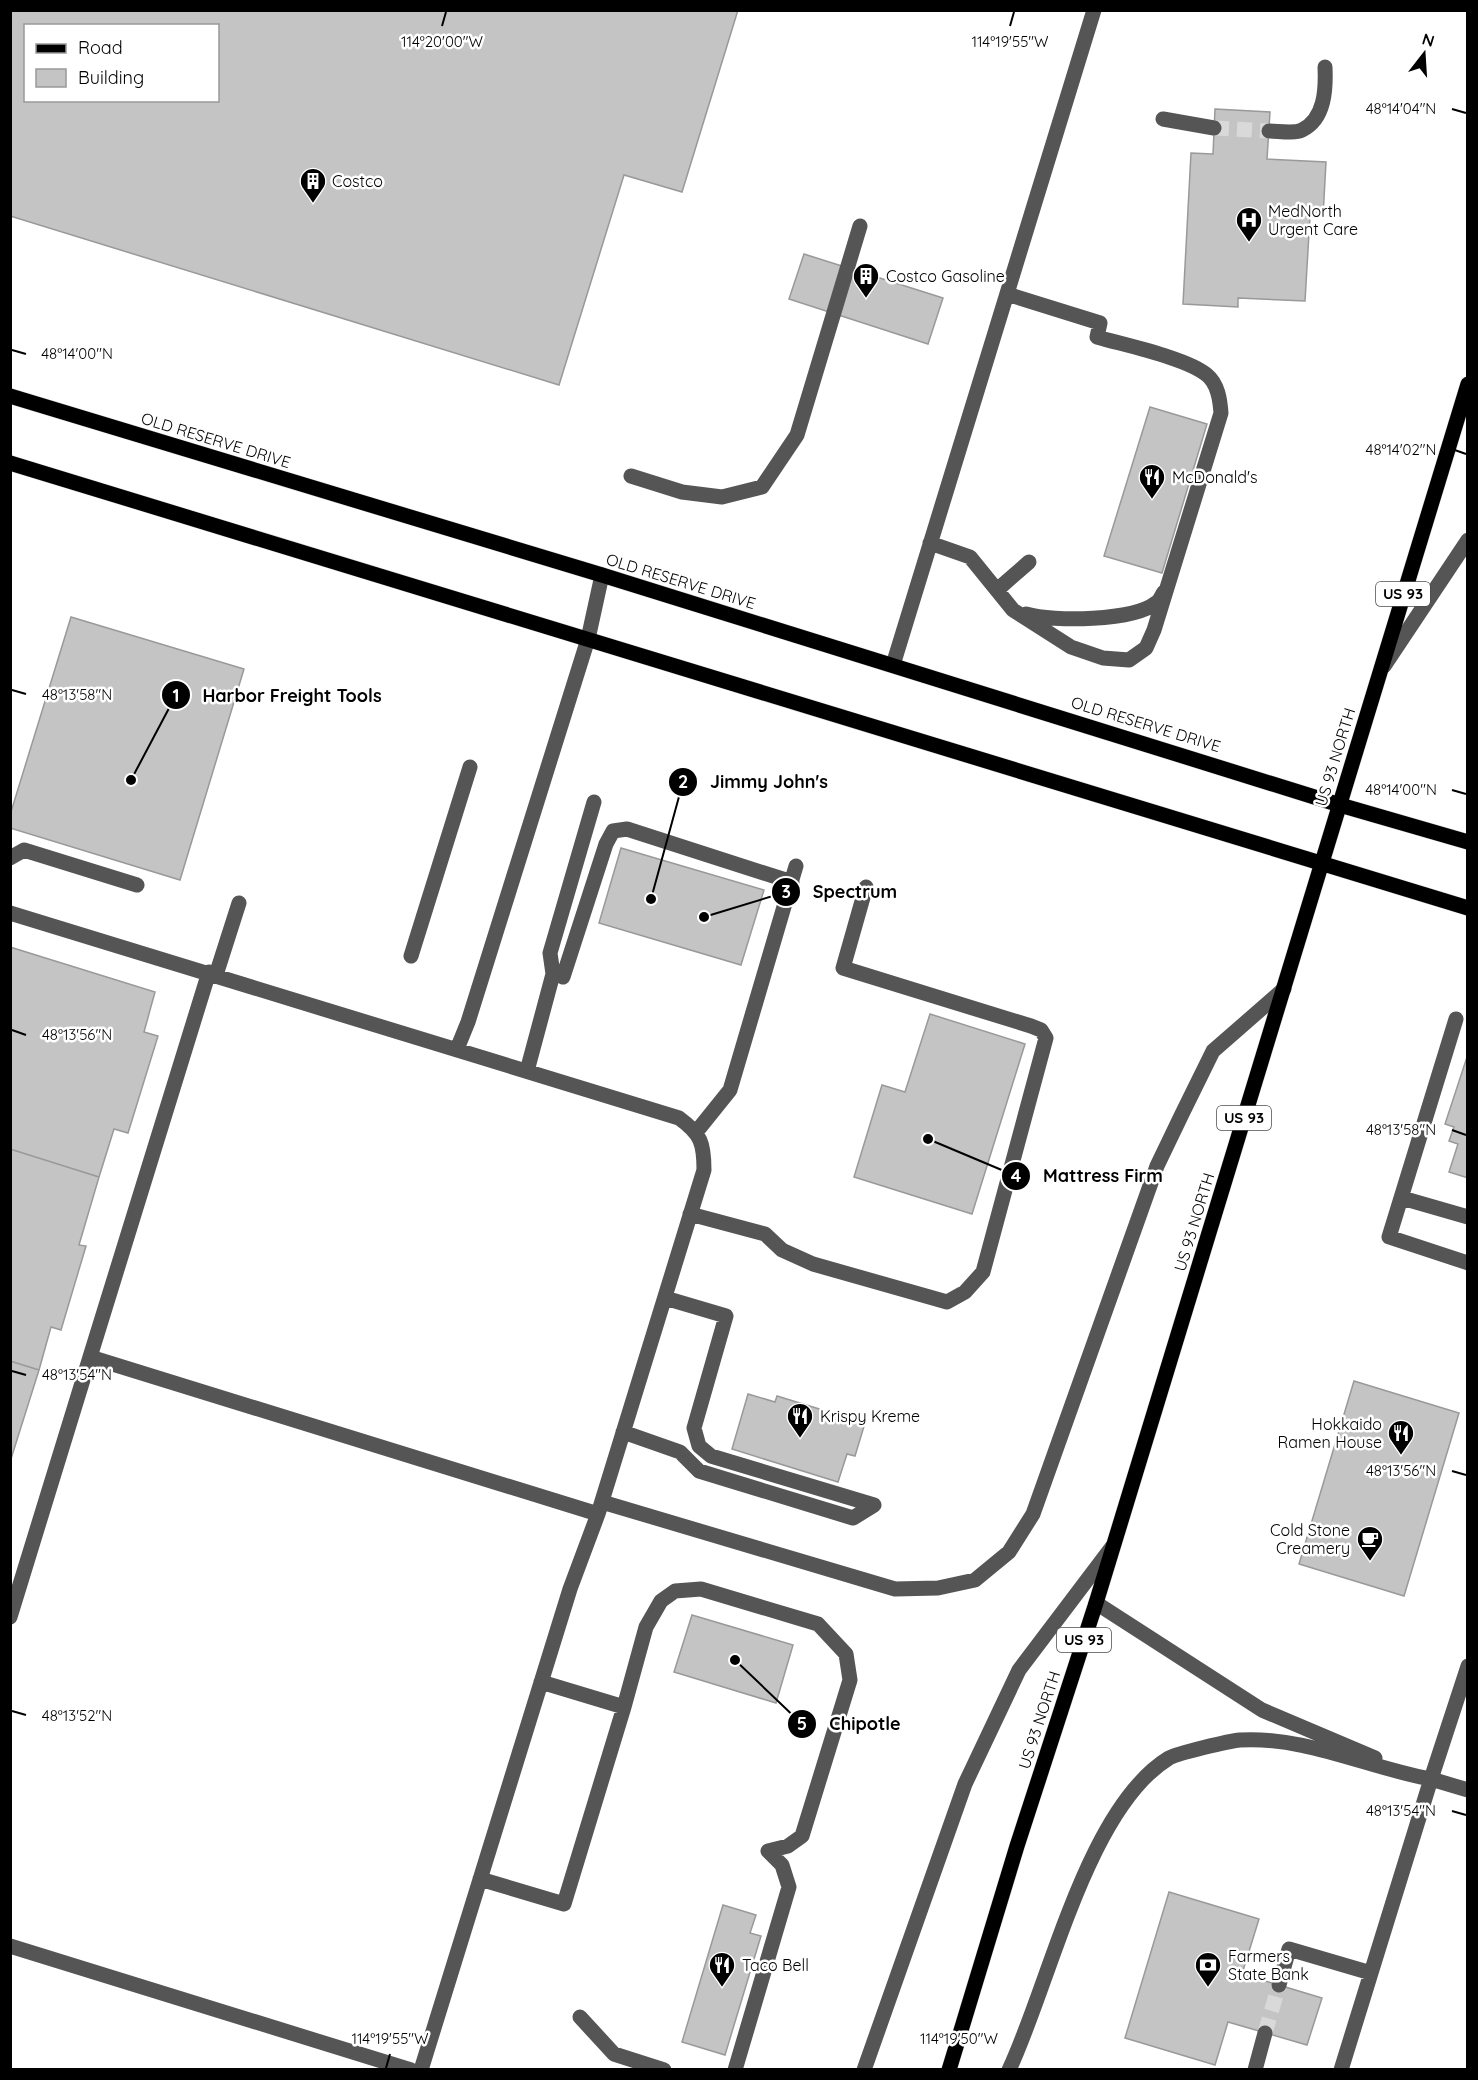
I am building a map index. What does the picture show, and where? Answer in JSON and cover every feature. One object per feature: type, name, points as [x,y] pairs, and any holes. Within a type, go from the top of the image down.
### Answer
[{"type":"main road","name":"US 93 NORTH","points":[[949,2070],[1017,1846],[1096,1603],[1467,384]]},
{"type":"main road","name":"OLD RESERVE DRIVE","points":[[10,396],[602,575],[1340,805],[1467,842]]},
{"type":"main road","points":[[10,463],[1467,908]]},
{"type":"lane","points":[[893,665],[1094,10]]},
{"type":"lane","points":[[1269,131],[1301,131],[1317,118],[1326,90],[1325,67]]},
{"type":"lane","points":[[1163,119],[1214,128]]},
{"type":"lane","points":[[631,476],[682,492],[722,496],[762,487],[797,435],[860,226]]},
{"type":"lane","points":[[930,543],[970,557],[1014,610],[1071,647],[1104,658],[1129,660],[1146,648],[1221,413],[1220,396],[1208,375],[1188,364],[1097,337],[1100,323],[1007,294]]},
{"type":"lane","points":[[1377,676],[1467,540]]},
{"type":"lane","points":[[997,590],[1029,562]]},
{"type":"lane","points":[[457,1049],[468,1022],[588,639],[602,575]]},
{"type":"lane","points":[[1014,610],[1039,618],[1080,619],[1139,612],[1158,603],[1170,578]]},
{"type":"lane","points":[[411,956],[470,767]]},
{"type":"lane","points":[[527,1071],[553,974],[550,953],[594,802]]},
{"type":"lane","points":[[563,977],[606,844],[613,831],[627,829],[792,882]]},
{"type":"lane","points":[[10,858],[24,850],[137,885]]},
{"type":"lane","points":[[697,1131],[730,1090],[796,866]]},
{"type":"lane","points":[[690,1214],[765,1234],[782,1250],[813,1264],[947,1302],[965,1292],[983,1272],[1046,1038],[1041,1030],[1031,1026],[843,968],[867,887]]},
{"type":"lane","points":[[10,1617],[90,1357],[213,974],[239,903]]},
{"type":"lane","points":[[10,913],[679,1118],[697,1131],[704,1153],[704,1170],[600,1508],[570,1589],[421,2070]]},
{"type":"lane","points":[[90,1357],[600,1508],[895,1589],[938,1588],[975,1580],[1010,1552],[1033,1514],[1157,1166],[1213,1051],[1284,989]]},
{"type":"lane","points":[[1456,1018],[1389,1237],[1467,1263]]},
{"type":"lane","points":[[1402,1198],[1467,1216]]},
{"type":"lane","points":[[623,1432],[680,1452],[699,1471],[853,1518],[874,1505],[711,1455],[699,1446],[694,1428],[726,1316],[665,1298]]},
{"type":"lane","points":[[864,2070],[970,1774],[1019,1670],[1112,1547]]},
{"type":"lane","points":[[480,1879],[564,1905],[646,1627],[660,1601],[675,1591],[701,1589],[818,1624],[846,1654],[850,1680],[802,1836],[788,1846],[768,1851],[782,1865],[789,1887],[735,2070]]},
{"type":"lane","points":[[1096,1603],[1262,1710],[1391,1765],[1467,1790]]},
{"type":"lane","points":[[1341,2070],[1467,1666]]},
{"type":"lane","points":[[541,1682],[624,1707]]},
{"type":"lane","points":[[1009,2070],[1029,2023],[1087,1866],[1132,1791],[1170,1757],[1239,1740],[1295,1744],[1400,1773],[1431,1779]]},
{"type":"lane","points":[[10,1946],[411,2070]]},
{"type":"lane","points":[[1279,1985],[1290,1948],[1371,1973]]},
{"type":"lane","points":[[580,2017],[614,2054],[664,2070]]},
{"type":"lane","points":[[1255,2070],[1265,2033]]},
{"type":"building","name":"Costco","points":[[10,10],[738,10],[682,192],[624,175],[559,385],[10,216]]},
{"type":"building","points":[[1215,109],[1270,112],[1267,159],[1326,162],[1323,217],[1310,216],[1305,301],[1238,298],[1238,307],[1183,304],[1191,153],[1213,154]]},
{"type":"building","name":"Costco Gasoline","points":[[804,254],[943,298],[928,344],[789,299]]},
{"type":"building","points":[[1150,407],[1207,424],[1162,573],[1104,556]]},
{"type":"building","points":[[71,617],[244,669],[180,880],[10,828],[10,815]]},
{"type":"building","points":[[621,848],[764,890],[741,965],[599,923]]},
{"type":"building","points":[[10,947],[155,992],[144,1032],[158,1036],[128,1133],[114,1129],[99,1177],[10,1149]]},
{"type":"building","points":[[930,1014],[1025,1044],[972,1214],[854,1177],[882,1085],[905,1092]]},
{"type":"building","points":[[1468,1054],[1468,1178],[1449,1172],[1458,1144],[1449,1141],[1454,1127],[1445,1124]]},
{"type":"building","points":[[10,1149],[99,1177],[79,1245],[86,1246],[61,1330],[51,1327],[39,1370],[10,1361]]},
{"type":"building","points":[[10,1361],[39,1370],[10,1462]]},
{"type":"building","points":[[1354,1381],[1459,1413],[1404,1596],[1299,1564]]},
{"type":"building","points":[[748,1394],[775,1402],[777,1396],[865,1423],[855,1456],[847,1454],[838,1482],[732,1449]]},
{"type":"building","points":[[692,1615],[793,1645],[776,1703],[674,1672]]},
{"type":"building","points":[[1169,1892],[1259,1919],[1242,1974],[1322,1998],[1307,2045],[1228,2022],[1215,2065],[1125,2038]]},
{"type":"building","points":[[723,1905],[756,1915],[750,1933],[761,1936],[725,2055],[682,2042]]},
{"type":"tunnel","points":[[1214,128],[1269,131]]},
{"type":"tunnel","points":[[1265,2033],[1279,1985]]},
{"type":"place","name":"Costco","points":[[313,204]]},
{"type":"place","name":"MedNorth Urgent Care","points":[[1249,243]]},
{"type":"place","name":"Costco Gasoline","points":[[866,299]]},
{"type":"place","name":"McDonald's","points":[[1152,500]]},
{"type":"place","name":"Harbor Freight Tools","points":[[131,780]]},
{"type":"place","name":"Jimmy John's","points":[[651,899]]},
{"type":"place","name":"Spectrum","points":[[704,917]]},
{"type":"place","name":"Mattress Firm","points":[[928,1139]]},
{"type":"place","name":"Krispy Kreme","points":[[800,1439]]},
{"type":"place","name":"Hokkaido Ramen House","points":[[1401,1456]]},
{"type":"place","name":"Cold Stone Creamery","points":[[1370,1562]]},
{"type":"place","name":"Chipotle","points":[[735,1660]]},
{"type":"place","name":"Taco Bell","points":[[722,1988]]},
{"type":"place","name":"Farmers State Bank","points":[[1208,1988]]}]
